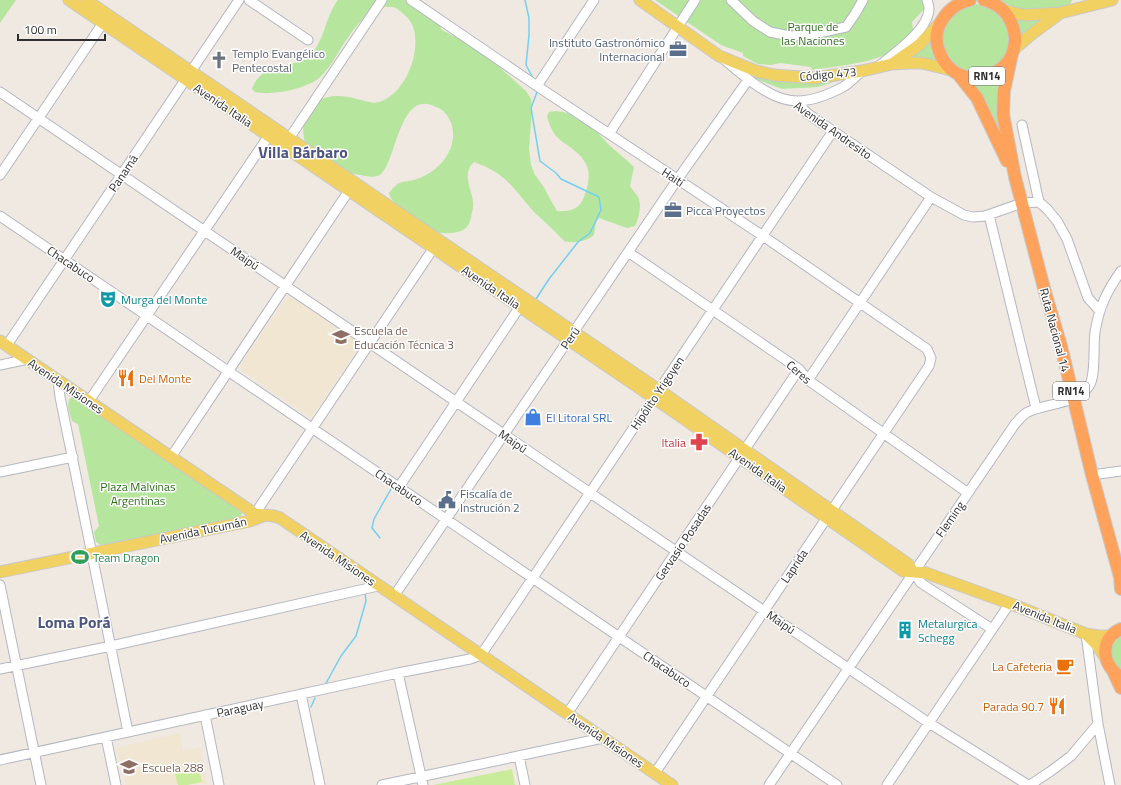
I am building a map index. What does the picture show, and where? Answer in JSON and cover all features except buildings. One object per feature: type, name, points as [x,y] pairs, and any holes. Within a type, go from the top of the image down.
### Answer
[{"type":"highway","name":"RN14","points":[[946,0],[937,36],[938,49],[943,60],[954,72],[969,78],[981,78],[993,74],[1003,67],[1012,53],[1015,39],[1014,28],[1010,18],[997,5]]},
{"type":"highway","points":[[942,20],[952,7],[970,0]]},
{"type":"highway","points":[[984,0],[997,5]]},
{"type":"highway","name":"Ruta Nacional 14","points":[[1012,53],[1004,91],[1003,114],[1015,177],[1043,285],[1061,346],[1092,475],[1120,578],[1121,589]]},
{"type":"highway","name":"Ruta Nacional 14","points":[[954,72],[980,103],[1015,177]]},
{"type":"highway","points":[[1118,629],[1107,642],[1105,657],[1110,668],[1118,675],[1121,688]]},
{"type":"main road","name":"Avenida Italia","points":[[69,0],[105,19],[437,244],[657,394],[829,514],[908,564],[913,572],[926,573],[1010,603],[1086,634],[1099,636],[1118,629]]},
{"type":"main road","name":"Avenida Italia","points":[[86,0],[105,19]]},
{"type":"main road","name":"Avenida Andresito","points":[[640,0],[719,56]]},
{"type":"main road","points":[[997,5],[1024,15],[1060,13],[1112,0]]},
{"type":"main road","points":[[1012,53],[1033,33],[1060,13]]},
{"type":"main road","points":[[892,64],[919,44],[942,20]]},
{"type":"main road","name":"Código 473","points":[[719,56],[756,71],[795,78],[814,78],[862,71],[892,64]]},
{"type":"main road","points":[[892,64],[922,63],[954,72]]},
{"type":"main road","name":"Avenida Misiones","points":[[3,343],[171,457],[256,517],[274,516],[280,518],[672,785]]},
{"type":"main road","name":"Avenida Tucumán","points":[[0,572],[256,517]]},
{"type":"main road","name":"Avenida Italia","points":[[1086,634],[1097,645],[1105,657]]},
{"type":"street","name":"Panamá","points":[[3,343],[64,260],[239,0]]},
{"type":"street","points":[[249,0],[308,40]]},
{"type":"street","points":[[286,142],[382,0]]},
{"type":"street","name":"Haití","points":[[411,0],[677,180],[763,236],[927,349],[932,358]]},
{"type":"street","points":[[537,86],[594,0]]},
{"type":"street","points":[[609,134],[695,0]]},
{"type":"street","points":[[731,0],[753,21],[770,32],[790,36],[809,35],[846,27],[863,0]]},
{"type":"street","points":[[878,67],[915,35],[925,21],[929,10],[927,0]]},
{"type":"street","points":[[0,175],[105,19]]},
{"type":"street","name":"Avenida Andresito","points":[[719,56],[748,80],[779,98],[796,101],[807,113],[834,132],[931,197],[964,215],[973,217],[988,215],[1022,203],[1039,202]]},
{"type":"street","points":[[796,101],[824,96],[844,86],[862,71]]},
{"type":"street","name":"Perú","points":[[394,596],[677,180],[748,80]]},
{"type":"street","name":"Maipú","points":[[0,92],[929,723],[1029,785]]},
{"type":"street","points":[[1022,125],[1039,202],[1047,208],[1057,221],[1067,239],[1088,298],[1099,310]]},
{"type":"street","points":[[89,401],[271,132]]},
{"type":"street","name":"Hipólito Yrigoyen","points":[[481,655],[834,132]]},
{"type":"street","points":[[171,457],[352,187]]},
{"type":"street","points":[[808,380],[931,197]]},
{"type":"street","points":[[988,215],[1036,408]]},
{"type":"street","name":"Chacabuco","points":[[0,216],[837,785]]},
{"type":"street","points":[[256,517],[312,428],[437,244]]},
{"type":"street","name":"Ceres","points":[[628,252],[799,369],[808,380],[968,493]]},
{"type":"street","name":"Fleming","points":[[769,785],[1014,424],[1026,413],[1036,408],[1073,399],[1089,386],[1092,375],[1095,333],[1099,310],[1108,290],[1121,271]]},
{"type":"street","points":[[398,487],[522,303]]},
{"type":"street","name":"Laprida","points":[[654,773],[884,434],[929,366],[932,358]]},
{"type":"street","points":[[0,365],[28,360]]},
{"type":"street","name":"Gervasio Posadas","points":[[567,714],[799,369]]},
{"type":"street","points":[[58,380],[60,397],[128,732]]},
{"type":"street","points":[[0,472],[73,457]]},
{"type":"street","points":[[1092,475],[1121,471]]},
{"type":"street","name":"Avenida Italia","points":[[913,572],[921,583],[992,629]]},
{"type":"street","points":[[0,585],[41,785]]},
{"type":"street","points":[[0,669],[111,646],[378,586]]},
{"type":"street","points":[[887,785],[1010,603]]},
{"type":"street","points":[[1086,634],[1098,724],[1110,785]]},
{"type":"street","name":"Paraguay","points":[[0,760],[398,673],[470,659],[481,655]]},
{"type":"street","points":[[398,673],[422,781]]},
{"type":"street","points":[[301,694],[320,785]]},
{"type":"street","points":[[205,715],[219,785]]},
{"type":"street","points":[[1029,785],[1052,772],[1071,756],[1098,724]]},
{"type":"street","points":[[106,737],[116,785]]},
{"type":"street","points":[[382,785],[422,781],[519,756],[603,738]]},
{"type":"street","points":[[519,756],[525,785]]},
{"type":"shaded area","points":[[291,297],[361,344],[311,418],[241,370],[240,365],[286,298]]},
{"type":"shaded area","points":[[180,733],[183,751],[200,747],[207,784],[126,785],[117,748]]},
{"type":"green space","points":[[0,0],[16,0],[0,23]]},
{"type":"green space","points":[[338,0],[418,0],[429,8],[442,30],[473,46],[487,56],[526,91],[531,99],[532,108],[529,149],[531,165],[535,175],[557,211],[566,211],[579,205],[584,197],[589,178],[585,161],[554,133],[547,116],[549,112],[562,112],[576,116],[588,124],[634,167],[630,186],[638,197],[640,208],[635,226],[627,228],[599,218],[596,222],[594,235],[591,237],[575,242],[564,241],[535,213],[509,183],[495,172],[474,162],[468,171],[468,182],[473,206],[467,227],[460,231],[442,233],[434,232],[422,226],[408,216],[395,203],[389,193],[399,183],[417,179],[430,173],[441,163],[449,152],[452,145],[453,135],[451,122],[444,111],[434,106],[423,104],[414,108],[407,116],[387,165],[380,175],[369,176],[338,171],[325,164],[315,156],[305,143],[303,130],[307,111],[315,102],[330,96],[346,97],[373,103],[382,101],[391,96],[398,89],[409,71],[415,50],[414,30],[407,18],[396,8],[386,7],[377,9],[369,14],[354,29],[329,67],[318,79],[305,86],[288,91],[270,93],[255,92],[252,89],[255,82],[264,73],[275,68],[306,59],[313,53],[321,39],[329,15]]},
{"type":"green space","name":"Parque de las Naciones","points":[[655,0],[926,0],[927,6],[912,22],[913,30],[900,45],[891,52],[863,62],[812,70],[811,67],[780,63],[771,65],[758,64],[743,56],[743,53],[721,45]]},
{"type":"green space","points":[[999,0],[1072,0],[1070,5],[1061,8],[1034,10],[1016,7]]},
{"type":"green space","points":[[976,4],[989,7],[1000,14],[1007,25],[1010,38],[1007,51],[1000,62],[989,69],[976,72],[963,69],[952,62],[945,51],[942,38],[945,25],[952,14],[963,7]]},
{"type":"green space","points":[[1009,13],[1050,17],[1017,42]]},
{"type":"green space","points":[[933,33],[942,64],[906,60]]},
{"type":"green space","points":[[1005,68],[1005,146],[966,79]]},
{"type":"green space","points":[[736,71],[816,83],[840,80],[818,87],[782,89]]},
{"type":"green space","name":"Plaza Malvinas Argentinas","points":[[73,396],[239,508],[242,514],[239,520],[101,545],[96,542],[94,532],[99,526],[78,424],[72,421],[68,407],[70,398]]},
{"type":"green space","points":[[1121,634],[1121,672],[1110,658],[1112,644]]},
{"type":"green space","points":[[199,769],[202,782],[178,785],[175,774]]},
{"type":"green space","points":[[512,769],[515,785],[433,785]]},
{"type":"waterway","points":[[525,0],[529,18],[526,65],[533,78]]},
{"type":"waterway","points":[[536,299],[549,279],[578,242],[590,233],[601,210],[599,197],[561,179],[556,173],[540,161],[531,108],[537,92]]},
{"type":"waterway","points":[[399,479],[420,449]]},
{"type":"waterway","points":[[380,538],[372,528],[374,519],[391,489]]},
{"type":"waterway","points":[[325,685],[341,656],[356,636],[366,601],[365,593]]},
{"type":"waterway","points":[[311,707],[315,698]]},
{"type":"place","name":"Instituto Gastronómico Internacional","points":[[678,49]]},
{"type":"place","name":"Templo Evangélico Pentecostal","points":[[219,60]]},
{"type":"place","name":"Picca Proyectos","points":[[673,210]]},
{"type":"place","name":"Murga del Monte","points":[[108,299]]},
{"type":"place","name":"Escuela de Educación Técnica 3","points":[[341,337]]},
{"type":"place","name":"Del Monte","points":[[126,378]]},
{"type":"place","name":"El Litoral SRL","points":[[533,417]]},
{"type":"place","name":"Italia","points":[[699,442]]},
{"type":"place","name":"Fiscalía de Instrución 2","points":[[447,500]]},
{"type":"place","name":"Team Dragon","points":[[80,557]]},
{"type":"place","name":"Metalurgica Schegg","points":[[905,630]]},
{"type":"place","name":"La Cafeteria","points":[[1065,666]]},
{"type":"place","name":"Parada 90.7","points":[[1057,706]]},
{"type":"place","name":"Escuela 288","points":[[129,767]]},
{"type":"district","name":"Villa Bárbaro","points":[[303,152]]},
{"type":"district","name":"Loma Porá","points":[[74,622]]}]
